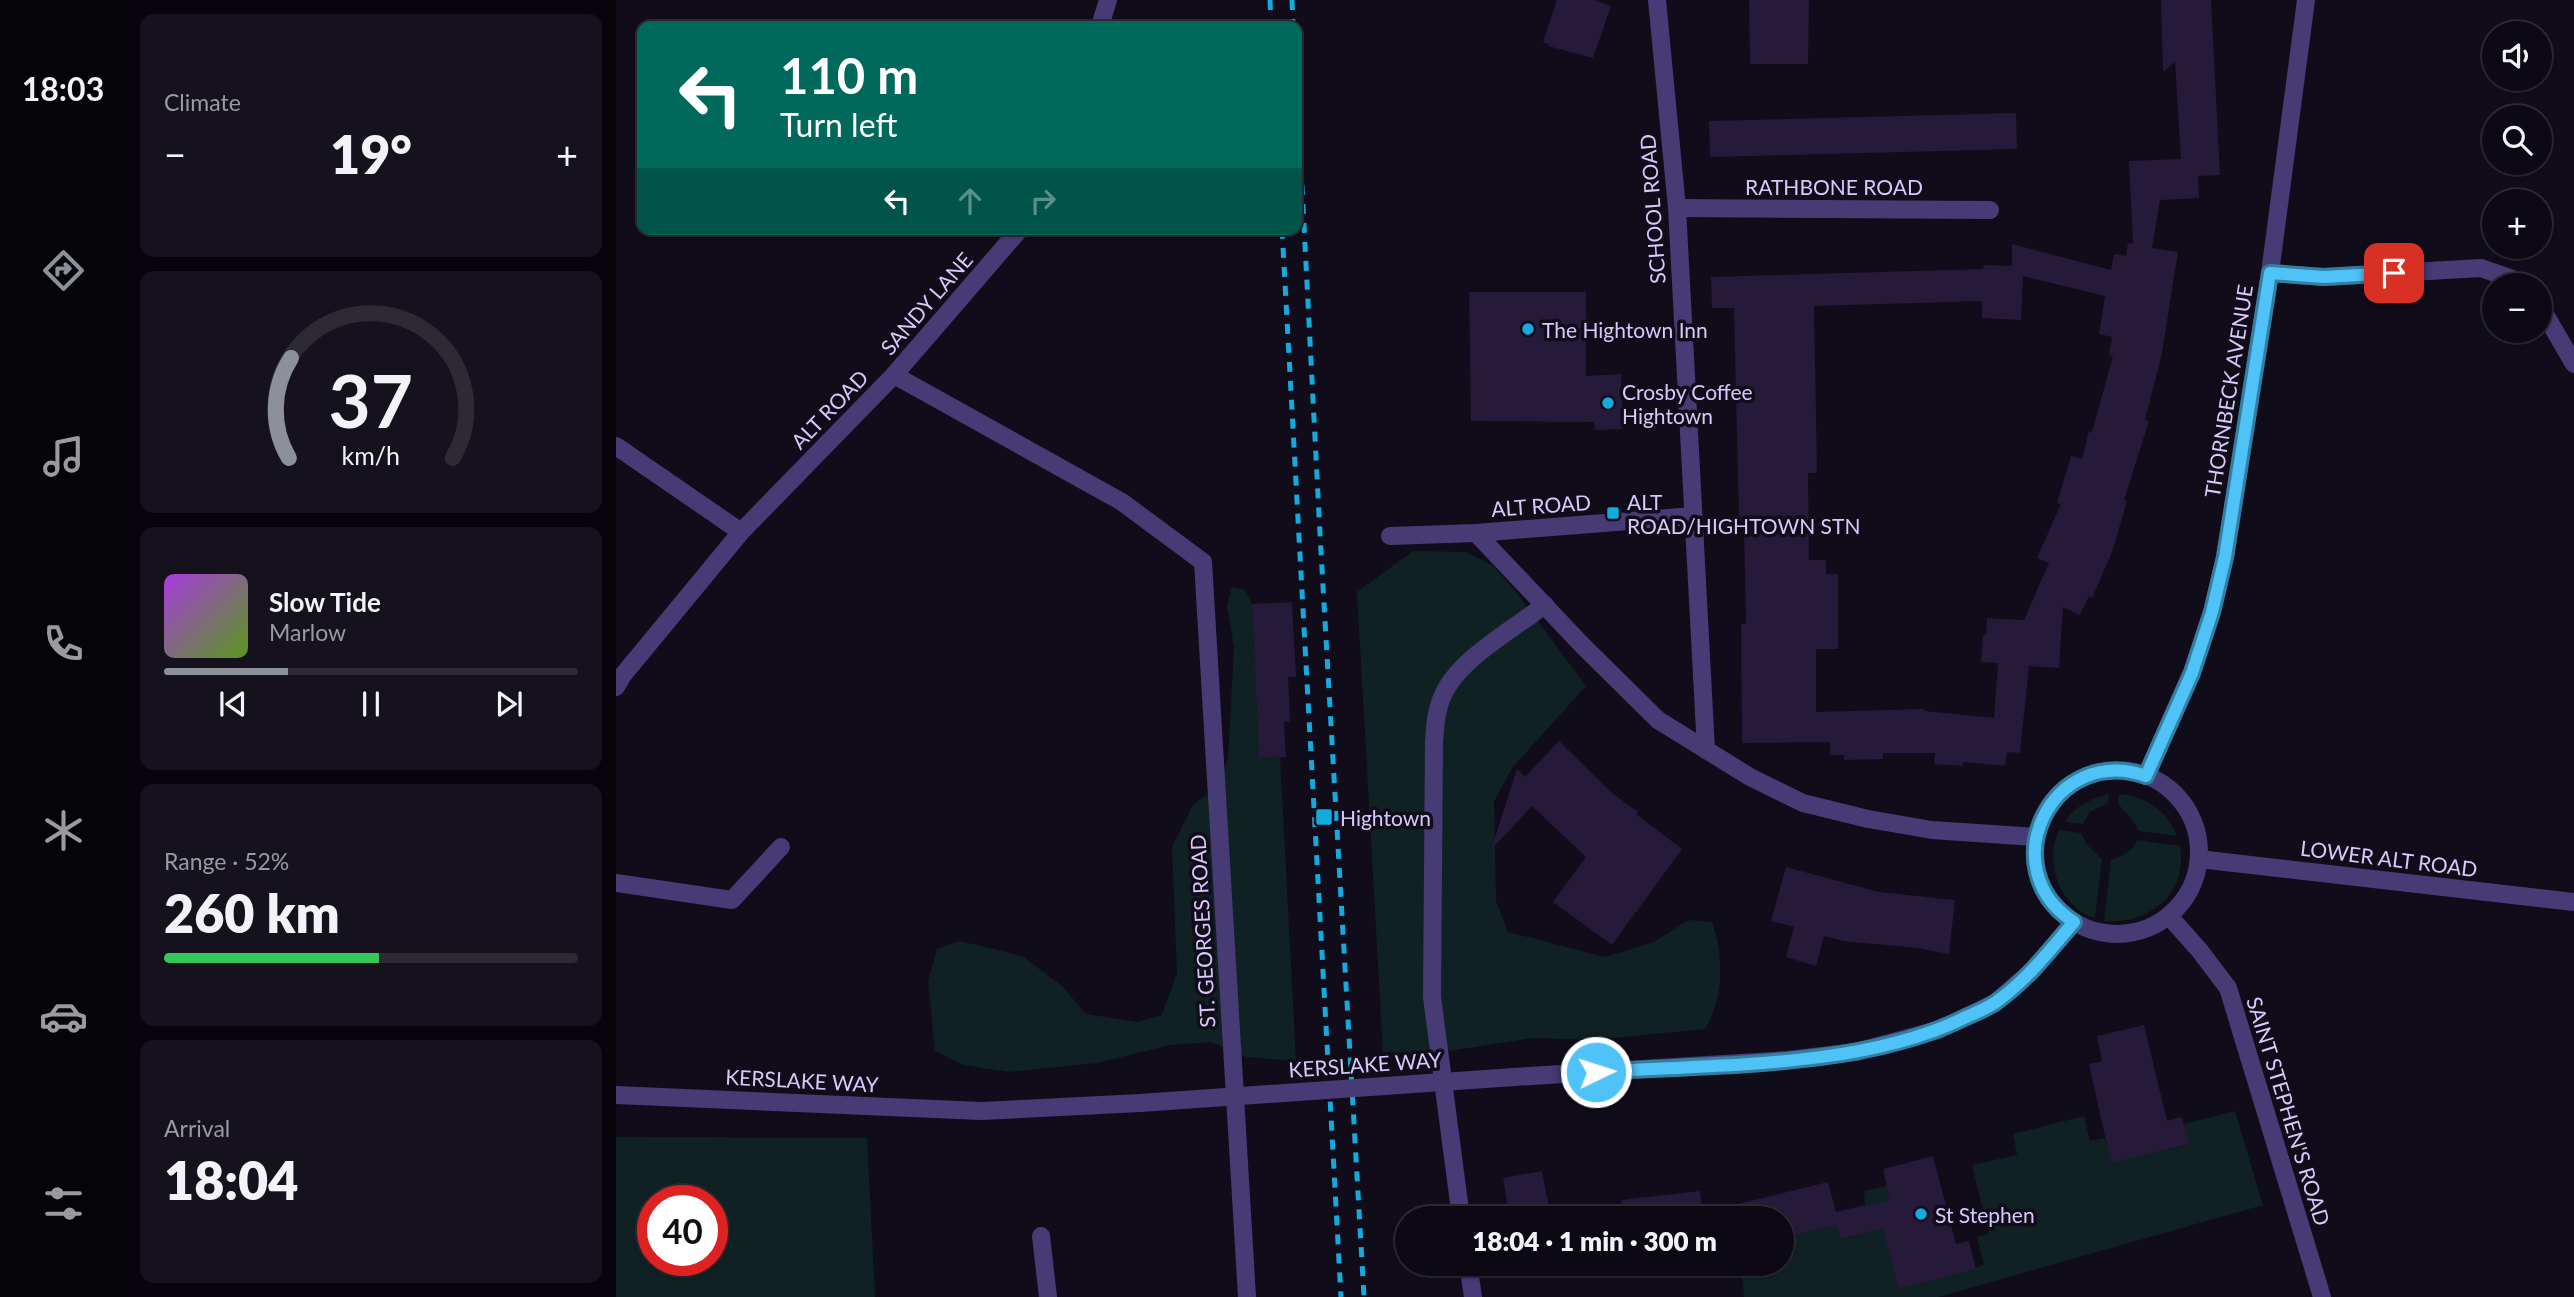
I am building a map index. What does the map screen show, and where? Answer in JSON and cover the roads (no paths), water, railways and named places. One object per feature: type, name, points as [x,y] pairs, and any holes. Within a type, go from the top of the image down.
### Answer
[{"type":"street","points":[[1102,21],[1108,0]]},
{"type":"street","name":"SCHOOL ROAD","points":[[1657,0],[1677,208],[1706,750]]},
{"type":"street","name":"THORNBECK AVENUE","points":[[2146,776],[2192,673],[2212,612],[2225,557],[2270,273],[2306,0]]},
{"type":"street","name":"RATHBONE ROAD","points":[[1677,208],[1990,210]]},
{"type":"street","name":"SANDY LANE","points":[[894,374],[1015,235]]},
{"type":"street","points":[[2270,273],[2324,277],[2481,268],[2495,273]]},
{"type":"street","points":[[2552,326],[2574,364]]},
{"type":"street","name":"ALT ROAD","points":[[616,687],[741,532],[894,374],[1122,502],[1203,562]]},
{"type":"street","points":[[616,446],[741,532]]},
{"type":"street","name":"ALT ROAD","points":[[1390,536],[1476,533],[1693,516]]},
{"type":"street","name":"ALT ROAD","points":[[1476,533],[1545,605]]},
{"type":"street","name":"ST. GEORGES ROAD","points":[[1203,562],[1247,1297]]},
{"type":"street","points":[[1459,1206],[1432,997],[1433,769],[1437,709],[1444,692],[1459,671],[1545,605],[1658,720],[1750,777],[1802,803],[1933,830],[2036,837]]},
{"type":"street","points":[[2110,771],[2135,772],[2169,789],[2186,809],[2197,833],[2199,859],[2190,890],[2169,916],[2147,929],[2122,934],[2097,932],[2074,922],[2054,906],[2041,886],[2035,862],[2036,837],[2050,803],[2066,787],[2076,781],[2110,771]]},
{"type":"street","points":[[616,883],[732,900],[781,847]]},
{"type":"street","name":"LOWER ALT ROAD","points":[[2199,859],[2574,902]]},
{"type":"street","name":"SAINT STEPHEN'S ROAD","points":[[2169,916],[2228,988],[2322,1297]]},
{"type":"street","name":"KERSLAKE WAY","points":[[616,1094],[981,1111],[1788,1060],[1856,1052],[1938,1030],[1994,1003],[2033,970],[2074,922]]},
{"type":"street","points":[[1041,1236],[1048,1297]]},
{"type":"street","points":[[1470,1276],[1473,1297]]},
{"type":"street","points":[[1239,1297],[1247,1297]]},
{"type":"railway","points":[[1270,0],[1271,21]]},
{"type":"railway","points":[[1292,0],[1293,21]]},
{"type":"railway","points":[[1302,187],[1364,1297]]},
{"type":"railway","points":[[1282,235],[1341,1297]]},
{"type":"place","name":"The Hightown Inn","points":[[1528,329]]},
{"type":"place","name":"Crosby Coffee Hightown","points":[[1608,403]]},
{"type":"place","name":"ALT ROAD/HIGHTOWN STN","points":[[1613,513]]},
{"type":"place","name":"Hightown","points":[[1324,817]]},
{"type":"place","name":"St Stephen","points":[[1921,1214]]}]
